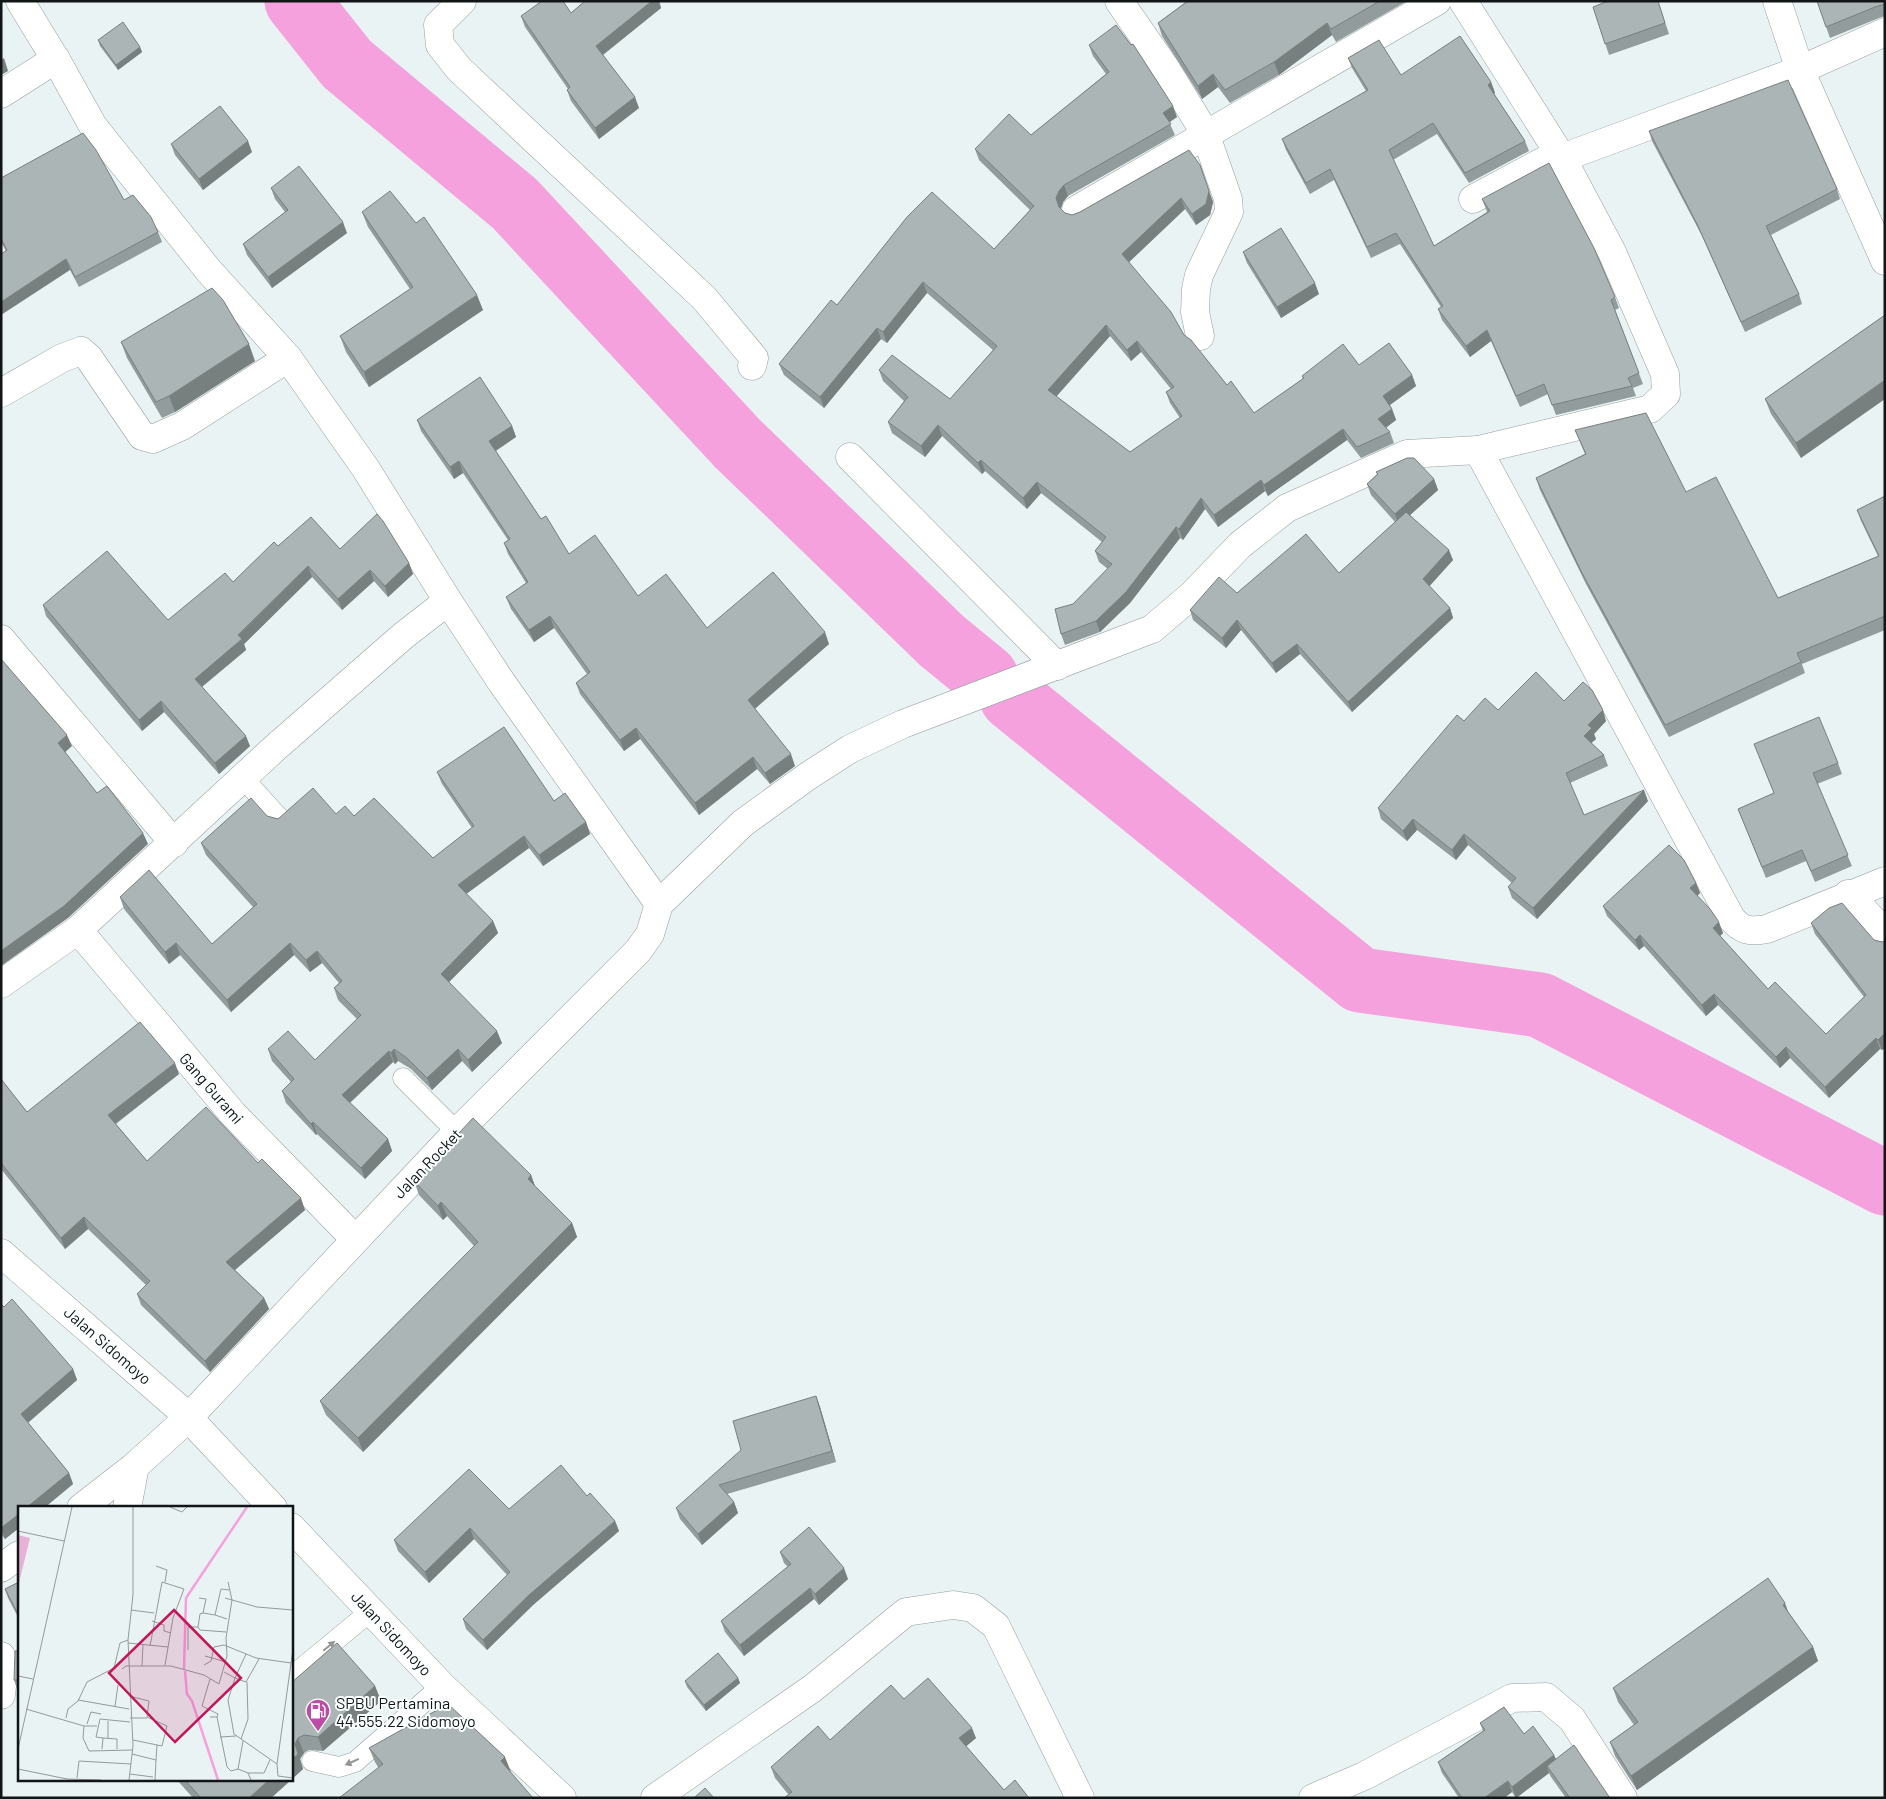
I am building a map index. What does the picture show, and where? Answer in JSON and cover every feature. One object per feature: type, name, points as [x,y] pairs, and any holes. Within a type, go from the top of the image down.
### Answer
[{"type":"street","points":[[20,1],[56,59],[93,126],[209,271],[288,358],[366,468],[502,683],[659,904],[743,823],[808,776],[850,750],[903,724],[1152,629],[1192,595],[1240,545],[1287,508],[1407,454],[1478,450],[1650,409],[1666,394],[1665,374],[1612,252],[1561,156],[1463,1]]},
{"type":"street","points":[[462,1],[438,25],[440,45],[459,70],[704,298],[754,358],[752,366]]},
{"type":"street","points":[[1119,1],[1171,77],[1205,134],[1225,186],[1229,212],[1197,282],[1195,312],[1200,336]]},
{"type":"street","points":[[1076,210],[1437,1]]},
{"type":"street","points":[[1777,1],[1800,70],[1885,261]]},
{"type":"street","points":[[1472,199],[1561,156],[1800,70],[1885,32]]},
{"type":"street","points":[[1,94],[56,59]]},
{"type":"street","points":[[1,393],[62,358],[80,351],[89,358],[142,436],[153,439],[182,426],[288,358]]},
{"type":"street","points":[[1478,450],[1731,918],[1740,928],[1752,932],[1766,929],[1848,894],[1885,881]]},
{"type":"street","points":[[850,457],[1057,666]]},
{"type":"street","points":[[1,984],[78,930],[243,778],[403,636],[448,600]]},
{"type":"street","points":[[1,639],[174,843]]},
{"type":"street","points":[[1848,894],[1872,919],[1885,937]]},
{"type":"street","name":"Jalan Rocket","points":[[84,1506],[136,1466],[188,1418],[457,1132],[638,951],[650,934],[659,904]]},
{"type":"street","name":"Gang Gurami","points":[[78,930],[233,1114],[355,1239]]},
{"type":"street","name":"Jalan Sidomoyo","points":[[1,1252],[182,1411],[271,1506]]},
{"type":"street","points":[[127,1506],[136,1466]]},
{"type":"street","name":"Jalan Sidomoyo","points":[[292,1528],[442,1686],[562,1798]]},
{"type":"street","points":[[1,1568],[18,1556]]},
{"type":"street","points":[[655,1798],[813,1688],[906,1612],[953,1605],[973,1608],[996,1626],[1080,1798]]},
{"type":"street","points":[[1,1656],[4,1668],[1,1695]]},
{"type":"street","points":[[1313,1798],[1364,1776],[1512,1698],[1546,1697],[1572,1719],[1623,1798]]},
{"type":"lane","points":[[243,778],[280,819]]},
{"type":"lane","points":[[403,1078],[457,1132]]},
{"type":"lane","points":[[292,1676],[371,1611]]},
{"type":"lane","points":[[312,1761],[339,1767],[356,1762],[442,1686]]},
{"type":"building","points":[[542,1],[563,1],[571,13],[585,1],[652,1],[596,46],[635,97],[595,128],[567,90],[570,87],[521,16]]},
{"type":"building","points":[[1188,1],[1380,1],[1331,29],[1327,23],[1274,62],[1225,90],[1213,74],[1198,86],[1158,23]]},
{"type":"building","points":[[1608,1],[1658,1],[1665,23],[1605,44],[1593,7]]},
{"type":"building","points":[[1817,1],[1885,1],[1885,4],[1826,27]]},
{"type":"building","points":[[123,22],[140,47],[116,65],[98,40]]},
{"type":"building","points":[[1116,25],[1131,45],[1133,44],[1173,106],[1163,113],[1171,124],[1064,185],[1056,198],[1059,207],[1065,213],[1072,215],[1080,212],[1189,150],[1200,165],[1209,191],[1206,204],[1192,214],[1181,198],[1122,254],[1171,312],[1184,335],[1191,340],[1227,385],[1231,381],[1254,413],[1304,378],[1302,376],[1343,344],[1359,365],[1389,343],[1412,375],[1383,396],[1392,409],[1378,419],[1390,432],[1357,447],[1343,429],[1264,485],[1261,480],[1214,515],[1201,498],[1179,529],[1176,527],[1126,592],[1096,621],[1061,634],[1055,609],[1073,604],[1112,564],[1095,551],[1106,537],[1037,482],[1023,498],[981,460],[978,463],[938,425],[921,446],[888,422],[908,397],[879,370],[892,355],[950,399],[997,346],[923,282],[883,332],[877,328],[820,397],[779,364],[831,300],[837,305],[907,217],[932,192],[994,249],[1034,206],[975,149],[1009,114],[1031,135],[1109,72],[1089,45]],"holes":[[[1106,325],[1127,350],[1137,341],[1174,387],[1166,392],[1182,416],[1130,452],[1048,390]]]},
{"type":"building","points":[[1460,36],[1491,82],[1488,85],[1525,141],[1465,173],[1433,123],[1389,150],[1434,246],[1490,211],[1482,199],[1549,163],[1594,248],[1615,297],[1611,300],[1639,373],[1628,378],[1632,386],[1552,405],[1544,384],[1516,396],[1487,330],[1466,346],[1438,309],[1443,306],[1396,233],[1367,247],[1330,169],[1306,183],[1282,139],[1368,90],[1348,58],[1379,40],[1401,75]]},
{"type":"building","points":[[1788,80],[1837,189],[1766,226],[1799,294],[1741,322],[1698,226],[1649,131]]},
{"type":"building","points":[[220,106],[248,141],[199,179],[171,144]]},
{"type":"building","points":[[83,133],[96,150],[124,200],[133,195],[151,217],[158,232],[75,277],[66,259],[1,302],[1,254],[7,250],[1,239],[1,178]]},
{"type":"building","points":[[299,166],[343,222],[268,277],[243,244],[288,210],[271,188]]},
{"type":"building","points":[[390,191],[416,223],[424,217],[477,295],[364,372],[340,336],[413,287],[362,212]]},
{"type":"building","points":[[1281,228],[1315,283],[1277,307],[1243,252]]},
{"type":"building","points":[[212,288],[223,300],[249,344],[169,396],[156,402],[121,342]]},
{"type":"building","points":[[1885,315],[1885,380],[1796,443],[1765,399]]},
{"type":"building","points":[[480,377],[512,426],[489,441],[541,519],[546,516],[569,554],[595,535],[638,596],[666,574],[707,628],[773,572],[825,632],[748,700],[791,754],[765,773],[753,757],[695,803],[636,728],[620,740],[576,683],[590,672],[550,616],[529,630],[506,597],[528,582],[504,543],[510,539],[459,461],[450,467],[417,420]]},
{"type":"building","points":[[1646,413],[1686,492],[1716,477],[1778,598],[1879,556],[1857,510],[1885,496],[1885,616],[1797,653],[1801,662],[1665,725],[1582,573],[1536,478],[1586,454],[1575,430]]},
{"type":"building","points":[[1407,458],[1414,458],[1434,479],[1395,514],[1367,484],[1378,474],[1376,472]]},
{"type":"building","points":[[1406,512],[1449,550],[1423,579],[1450,608],[1348,702],[1297,644],[1272,663],[1237,620],[1222,638],[1190,610],[1219,577],[1237,593],[1306,534],[1339,573]]},
{"type":"building","points":[[377,514],[409,563],[385,586],[370,570],[338,599],[308,566],[238,635],[242,639],[195,679],[246,736],[215,763],[161,701],[139,720],[43,605],[107,551],[168,620],[225,573],[233,582],[274,542],[278,546],[311,517],[340,549]]},
{"type":"building","points":[[1,659],[67,735],[58,743],[97,793],[107,786],[143,833],[64,906],[1,951]]},
{"type":"building","points":[[1536,672],[1564,701],[1583,682],[1592,690],[1603,710],[1588,725],[1592,728],[1584,736],[1604,755],[1566,773],[1584,815],[1644,790],[1533,908],[1508,887],[1516,878],[1464,834],[1452,850],[1413,819],[1403,831],[1378,808],[1457,715],[1464,721],[1485,698],[1498,710]]},
{"type":"building","points":[[1819,717],[1838,763],[1813,773],[1848,855],[1811,871],[1802,850],[1762,867],[1738,809],[1774,793],[1754,744]]},
{"type":"building","points":[[504,727],[554,801],[565,793],[586,822],[539,855],[524,836],[458,885],[493,921],[441,974],[497,1031],[468,1060],[458,1049],[427,1078],[407,1058],[394,1049],[391,1053],[389,1051],[342,1095],[388,1139],[361,1168],[313,1122],[311,1124],[282,1091],[294,1079],[268,1049],[288,1031],[315,1060],[361,1015],[334,988],[342,981],[317,951],[306,960],[290,943],[227,1000],[176,943],[165,952],[120,897],[149,870],[212,944],[257,904],[201,843],[251,798],[267,816],[278,819],[313,788],[336,814],[345,806],[354,816],[374,798],[433,858],[474,826],[437,772]]},
{"type":"building","points":[[1669,845],[1684,860],[1696,883],[1690,888],[1710,909],[1719,922],[1713,928],[1768,989],[1775,982],[1826,1034],[1866,995],[1811,923],[1829,908],[1842,903],[1874,940],[1885,941],[1885,1033],[1878,1040],[1876,1038],[1825,1087],[1786,1047],[1776,1057],[1714,994],[1702,1005],[1640,935],[1635,940],[1603,906]]},
{"type":"building","points":[[140,1022],[175,1063],[108,1115],[147,1161],[206,1107],[258,1163],[262,1159],[301,1198],[226,1262],[264,1298],[205,1361],[137,1294],[150,1281],[84,1217],[61,1238],[1,1163],[1,1079],[27,1112]]},
{"type":"building","points":[[473,1118],[531,1175],[528,1179],[572,1223],[358,1438],[320,1401],[478,1242],[441,1202],[438,1206],[414,1181]]},
{"type":"building","points":[[12,1299],[73,1369],[21,1414],[69,1473],[28,1506],[18,1506],[18,1515],[1,1528],[1,1304],[4,1307]]},
{"type":"building","points":[[816,1396],[832,1451],[719,1485],[734,1502],[698,1534],[676,1508],[741,1450],[733,1421]]},
{"type":"building","points":[[561,1465],[587,1496],[590,1493],[615,1521],[529,1595],[483,1640],[463,1619],[510,1572],[470,1528],[425,1572],[394,1540],[469,1469],[509,1509]]},
{"type":"building","points":[[809,1527],[844,1568],[815,1594],[810,1588],[740,1645],[721,1621],[791,1564],[780,1552]]},
{"type":"building","points":[[1768,1578],[1785,1603],[1783,1605],[1813,1647],[1631,1776],[1610,1742],[1638,1722],[1613,1688]]},
{"type":"building","points":[[18,1582],[18,1614],[5,1589]]},
{"type":"building","name":"SPBU Pertamina 44.555.22 Sidomoyo","points":[[337,1643],[375,1686],[318,1737],[304,1735],[298,1738],[295,1744],[298,1754],[292,1759],[292,1682]]},
{"type":"building","points":[[15,1651],[18,1651],[18,1680],[14,1680]]},
{"type":"building","points":[[718,1653],[738,1678],[704,1705],[685,1681]]},
{"type":"building","points":[[928,1678],[972,1728],[959,1738],[1004,1790],[1015,1780],[1029,1798],[784,1798],[792,1792],[771,1767],[818,1726],[830,1740],[891,1685],[904,1699]]},
{"type":"building","points":[[448,1704],[505,1757],[501,1761],[533,1798],[339,1798],[383,1764],[369,1748]]},
{"type":"building","points":[[1504,1707],[1524,1734],[1533,1726],[1554,1755],[1512,1787],[1508,1781],[1484,1798],[1462,1798],[1438,1762],[1485,1730],[1480,1723]]},
{"type":"building","points":[[1574,1745],[1610,1798],[1570,1798],[1547,1766]]},
{"type":"building","points":[[187,1782],[267,1782],[249,1798],[201,1798]]},
{"type":"building","points":[[705,1788],[714,1798],[694,1798]]},
{"type":"waterway","points":[[297,1],[347,64],[515,204],[737,443],[942,641],[986,677]]},
{"type":"waterway","points":[[1012,698],[1360,980],[1540,1005],[1885,1183]]},
{"type":"place","name":"SPBU Pertamina 44.555.22 Sidomoyo","points":[[318,1732]]}]
